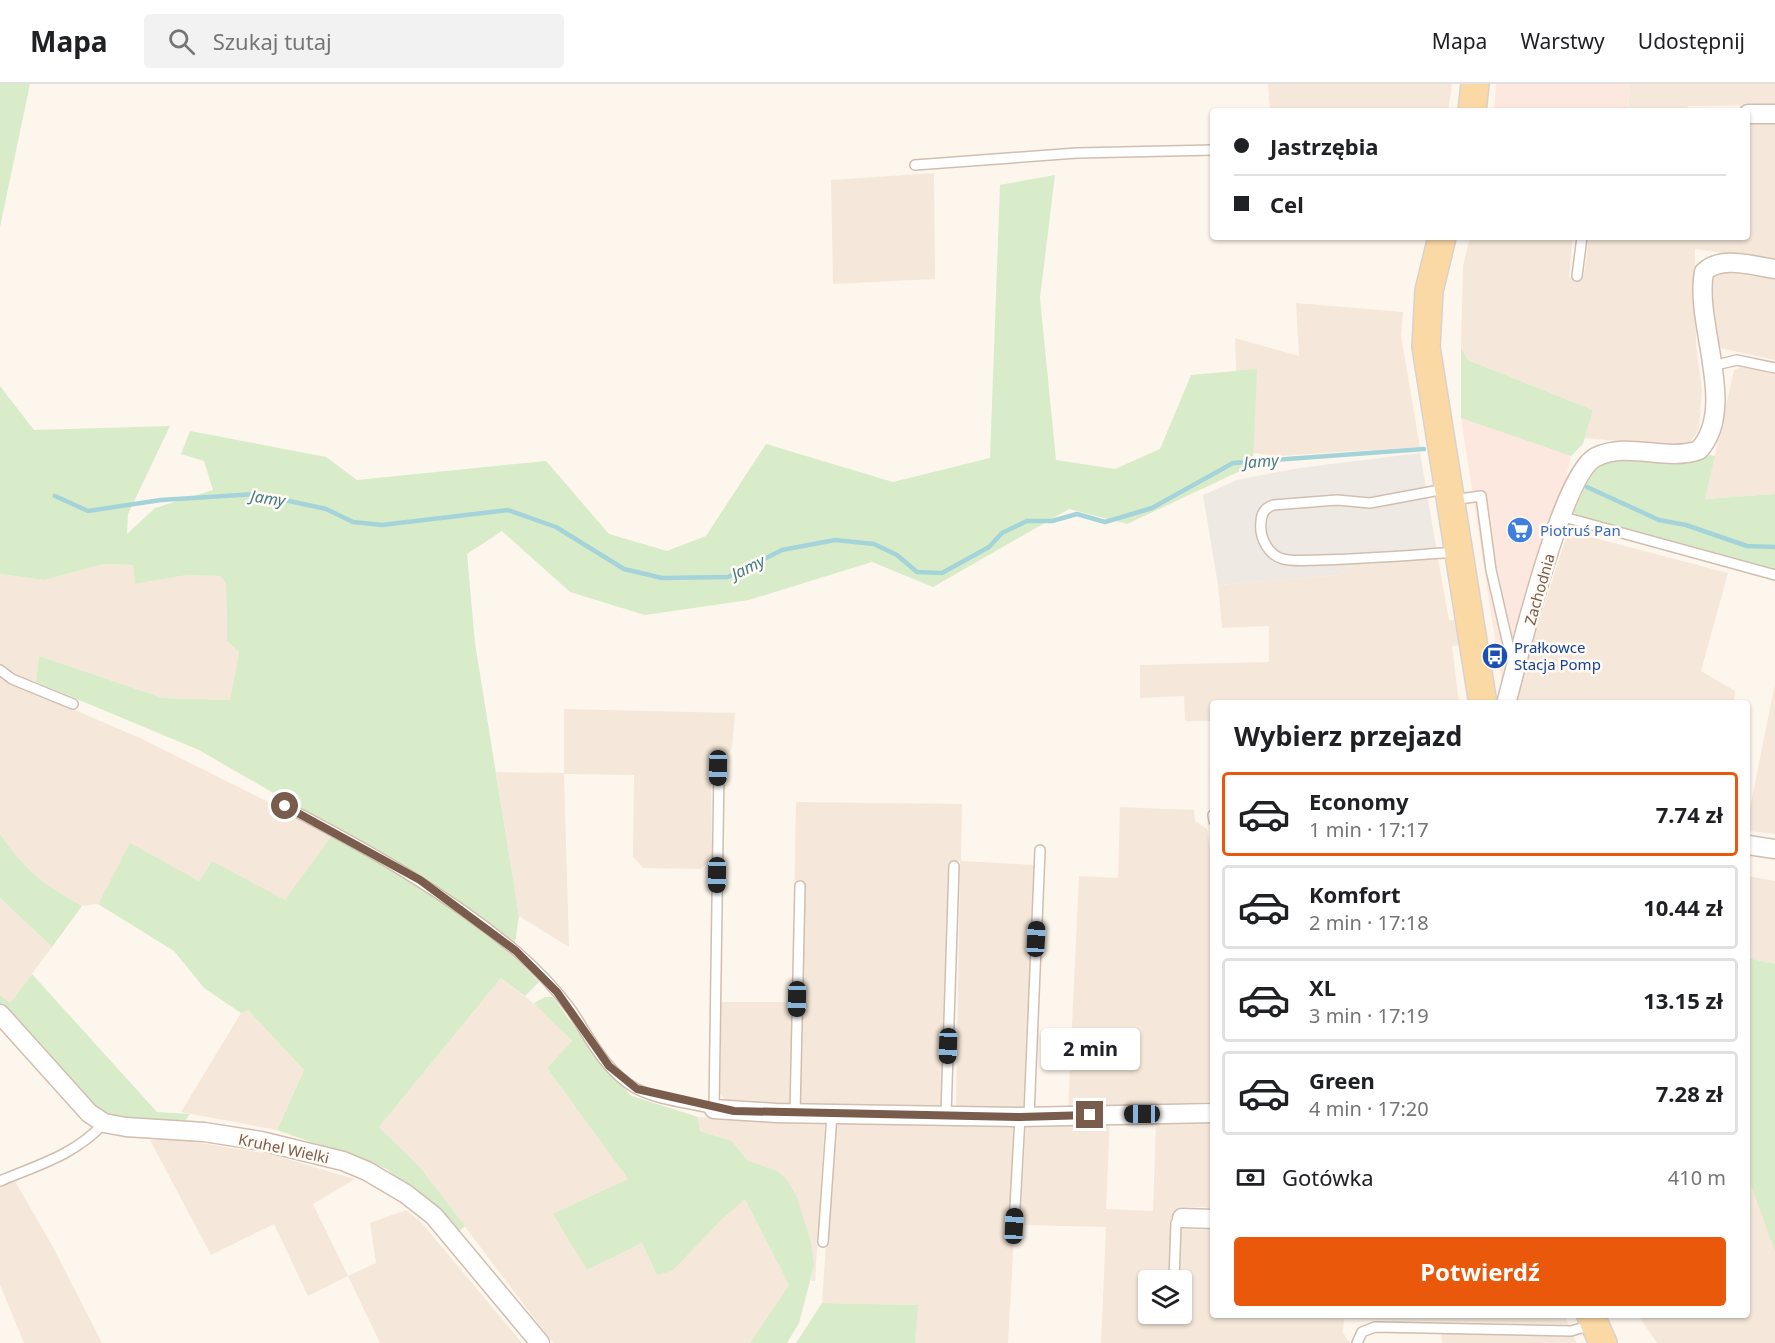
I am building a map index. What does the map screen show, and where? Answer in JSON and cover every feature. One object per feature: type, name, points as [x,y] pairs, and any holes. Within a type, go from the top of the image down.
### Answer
[{"type":"main road","points":[[1472,108],[1475,84]]},
{"type":"main road","points":[[1441,240],[1429,291],[1426,347],[1482,700]]},
{"type":"street","points":[[1750,114],[1775,114]]},
{"type":"street","points":[[1712,366],[1705,315],[1704,272],[1710,266],[1721,263],[1775,269]]},
{"type":"street","name":"Zachodnia","points":[[1507,700],[1560,516],[1580,470],[1593,458],[1608,452],[1628,450],[1676,454],[1699,450],[1711,431],[1715,409],[1712,366]]},
{"type":"street","points":[[1750,844],[1775,849]]},
{"type":"street","points":[[0,1014],[89,1113],[104,1123]]},
{"type":"street","points":[[714,1109],[832,1114],[1025,1116],[1210,1113]]},
{"type":"street","name":"Kruhel Wielki","points":[[104,1123],[204,1132],[261,1141],[343,1161],[368,1171],[406,1194],[434,1216],[540,1343]]},
{"type":"street","points":[[1182,1218],[1210,1219]]},
{"type":"lane","points":[[915,165],[1077,153],[1210,150]]},
{"type":"lane","points":[[1577,276],[1582,240]]},
{"type":"lane","points":[[1712,366],[1737,360],[1775,368]]},
{"type":"lane","points":[[1460,552],[1346,559],[1282,559],[1272,553],[1265,544],[1260,526],[1261,516],[1267,507],[1273,505],[1337,500],[1370,503],[1450,494],[1481,496],[1491,570],[1511,657],[1518,662]]},
{"type":"lane","points":[[1560,516],[1775,575]]},
{"type":"lane","points":[[0,670],[12,679],[73,704]]},
{"type":"lane","points":[[285,806],[420,880],[516,951],[557,992],[596,1050],[623,1079],[637,1089],[714,1109],[718,768]]},
{"type":"lane","points":[[1014,1226],[1025,1116],[1040,850]]},
{"type":"lane","points":[[946,1115],[954,866]]},
{"type":"lane","points":[[795,1113],[800,886]]},
{"type":"lane","points":[[823,1242],[832,1114]]},
{"type":"lane","points":[[0,1181],[54,1161],[94,1134],[104,1123]]},
{"type":"lane","points":[[1174,1270],[1176,1223],[1182,1218]]},
{"type":"lane","points":[[1357,1343],[1362,1332],[1375,1326],[1571,1331],[1596,1328]]},
{"type":"shaded area","points":[[1268,84],[1452,84],[1448,108],[1270,108]]},
{"type":"shaded area","points":[[1496,84],[1630,84],[1628,108],[1494,108]]},
{"type":"shaded area","points":[[1630,84],[1775,84],[1775,105],[1628,108]]},
{"type":"shaded area","points":[[1775,123],[1775,261],[1695,249],[1696,344],[1702,390],[1699,429],[1690,442],[1664,445],[1585,438],[1593,410],[1468,360],[1461,348],[1463,266],[1469,240],[1573,240],[1569,278],[1584,275],[1589,240],[1750,240],[1750,124]]},
{"type":"shaded area","points":[[934,173],[935,279],[833,284],[831,180]]},
{"type":"shaded area","points":[[1720,272],[1775,279],[1775,360],[1715,347],[1710,285],[1713,277]]},
{"type":"shaded area","points":[[1296,303],[1403,312],[1401,336],[1420,447],[1278,456],[1225,450],[1238,426],[1235,338],[1299,356]]},
{"type":"shaded area","points":[[1742,366],[1775,373],[1775,494],[1705,499],[1734,370]]},
{"type":"shaded area","points":[[1461,418],[1571,456],[1560,502],[1502,685]]},
{"type":"shaded area","points":[[1420,453],[1438,558],[1354,563],[1338,575],[1218,585],[1203,495],[1237,480],[1299,468]]},
{"type":"shaded area","points":[[1568,531],[1728,573],[1701,671],[1735,691],[1734,700],[1514,700]]},
{"type":"shaded area","points":[[1438,558],[1449,620],[1456,620],[1460,645],[1452,646],[1459,700],[1210,700],[1210,721],[1185,721],[1184,696],[1140,698],[1140,665],[1269,662],[1269,626],[1222,628],[1218,585],[1338,575],[1354,563]]},
{"type":"shaded area","points":[[104,564],[133,565],[135,584],[187,575],[220,576],[226,584],[227,641],[239,652],[230,700],[163,698],[39,656],[36,682],[0,669],[0,574],[44,580]]},
{"type":"shaded area","points":[[0,678],[140,738],[333,834],[285,901],[212,861],[199,881],[130,844],[98,904],[82,906],[37,880],[0,834]]},
{"type":"shaded area","points":[[1775,683],[1775,834],[1750,831],[1750,808]]},
{"type":"shaded area","points":[[564,709],[735,713],[732,748],[711,777],[712,857],[701,869],[643,868],[633,857],[634,775],[564,774],[569,947],[519,916],[496,772],[564,773]]},
{"type":"shaded area","points":[[796,802],[962,804],[961,861],[1036,865],[1025,1111],[956,1109],[960,861],[948,862],[942,1110],[804,1106],[798,1100],[802,903],[794,903]]},
{"type":"shaded area","points":[[1120,807],[1194,810],[1195,821],[1207,829],[1210,848],[1210,1101],[1146,1108],[1068,1110],[1079,876],[1118,878]]},
{"type":"shaded area","points":[[1750,876],[1775,881],[1775,964],[1750,958]]},
{"type":"shaded area","points":[[0,898],[52,947],[10,1003],[0,995]]},
{"type":"shaded area","points":[[501,978],[546,1013],[572,1042],[547,1068],[628,1179],[587,1270],[642,1243],[657,1275],[745,1198],[789,1285],[750,1343],[553,1343],[419,1166],[379,1127]]},
{"type":"shaded area","points":[[721,1002],[792,1002],[790,1107],[731,1106],[720,1094]]},
{"type":"shaded area","points":[[248,1010],[304,1070],[277,1130],[181,1112],[241,1013]]},
{"type":"shaded area","points":[[1750,1073],[1775,1078],[1775,1343],[1657,1343],[1640,1318],[1750,1318]]},
{"type":"shaded area","points":[[698,1117],[825,1119],[815,1281],[811,1281],[814,1266],[777,1171],[747,1160],[732,1141],[700,1131]]},
{"type":"shaded area","points":[[839,1120],[1015,1120],[1009,1221],[1004,1226],[1014,1236],[1008,1343],[915,1343],[917,1305],[822,1303],[834,1124]]},
{"type":"shaded area","points":[[1110,1121],[1106,1209],[1153,1211],[1156,1121],[1210,1121],[1210,1209],[1181,1207],[1181,1212],[1172,1212],[1169,1270],[1138,1270],[1138,1324],[1192,1324],[1192,1270],[1178,1270],[1180,1229],[1210,1228],[1210,1318],[1566,1318],[1569,1325],[1344,1319],[1343,1333],[1350,1343],[1101,1343],[1106,1227],[1024,1225],[1020,1221],[1026,1125]]},
{"type":"shaded area","points":[[175,1139],[270,1154],[355,1179],[313,1204],[348,1276],[308,1296],[274,1224],[211,1255],[150,1140]]},
{"type":"shaded area","points":[[15,1181],[53,1247],[102,1343],[24,1343],[0,1285],[0,1187]]},
{"type":"shaded area","points":[[406,1210],[421,1222],[522,1343],[380,1343],[348,1276],[376,1263],[370,1223]]},
{"type":"shaded area","points":[[1441,1333],[1573,1336],[1577,1343],[1442,1343]]},
{"type":"green space","points":[[0,84],[30,84],[0,227]]},
{"type":"green space","points":[[1055,175],[1040,298],[1056,460],[1115,469],[1160,449],[1191,375],[1257,369],[1253,465],[1127,524],[1069,509],[933,587],[872,562],[749,600],[645,615],[570,592],[502,531],[467,554],[475,643],[519,916],[515,943],[441,890],[199,750],[36,682],[39,656],[163,698],[230,700],[239,652],[227,641],[226,584],[220,576],[187,575],[135,584],[133,565],[104,564],[44,580],[0,574],[0,386],[34,430],[170,426],[128,514],[127,534],[155,508],[213,490],[204,461],[181,454],[190,431],[326,457],[357,480],[546,461],[609,534],[667,551],[706,536],[766,444],[893,482],[990,458],[1000,185]]},
{"type":"green space","points":[[1461,348],[1468,360],[1593,410],[1583,444],[1571,456],[1461,418]]},
{"type":"green space","points":[[1701,453],[1715,456],[1705,499],[1775,494],[1775,571],[1579,517],[1571,510],[1570,499],[1605,458]]},
{"type":"green space","points":[[0,834],[36,876],[82,906],[52,947],[0,898]]},
{"type":"green space","points":[[333,834],[414,884],[468,921],[517,960],[539,982],[525,996],[501,978],[379,1127],[419,1166],[465,1226],[457,1233],[387,1169],[277,1130],[304,1070],[248,1010],[241,1013],[204,988],[174,951],[98,904],[130,843],[199,881],[212,861],[285,900]]},
{"type":"green space","points":[[1750,958],[1775,964],[1775,1251],[1750,1182]]},
{"type":"green space","points":[[32,974],[157,1112],[190,1114],[184,1122],[127,1119],[96,1108],[0,1004],[0,995],[10,1003]]},
{"type":"green space","points":[[545,997],[553,997],[607,1072],[632,1096],[698,1117],[700,1131],[732,1141],[747,1160],[777,1171],[787,1180],[797,1197],[811,1243],[814,1266],[799,1323],[787,1343],[750,1343],[789,1285],[745,1199],[721,1220],[672,1271],[657,1275],[642,1243],[587,1270],[553,1214],[628,1179],[547,1068],[572,1041],[534,1003]]},
{"type":"green space","points":[[822,1303],[918,1305],[915,1343],[796,1343]]},
{"type":"waterway","name":"Jamy","points":[[55,496],[88,511],[161,500],[257,494],[326,509],[353,522],[382,525],[508,510],[556,527],[624,569],[662,578],[728,577],[782,550],[835,540],[874,544],[897,555],[917,572],[942,573],[989,547],[1002,533],[1027,521],[1052,521],[1077,514],[1105,522],[1152,508],[1233,463],[1424,449]]},
{"type":"waterway","name":"Jamy","points":[[1587,487],[1659,520],[1686,525],[1747,546],[1775,547]]},
{"type":"place","name":"Piotruś Pan","points":[[1520,530]]},
{"type":"place","name":"Prałkowce Stacja Pomp","points":[[1495,656]]},
{"type":"route","points":[[285,806],[420,880],[516,951],[537,969],[557,992],[609,1066],[637,1089],[714,1109],[734,1111],[1020,1117],[1090,1115]]}]
